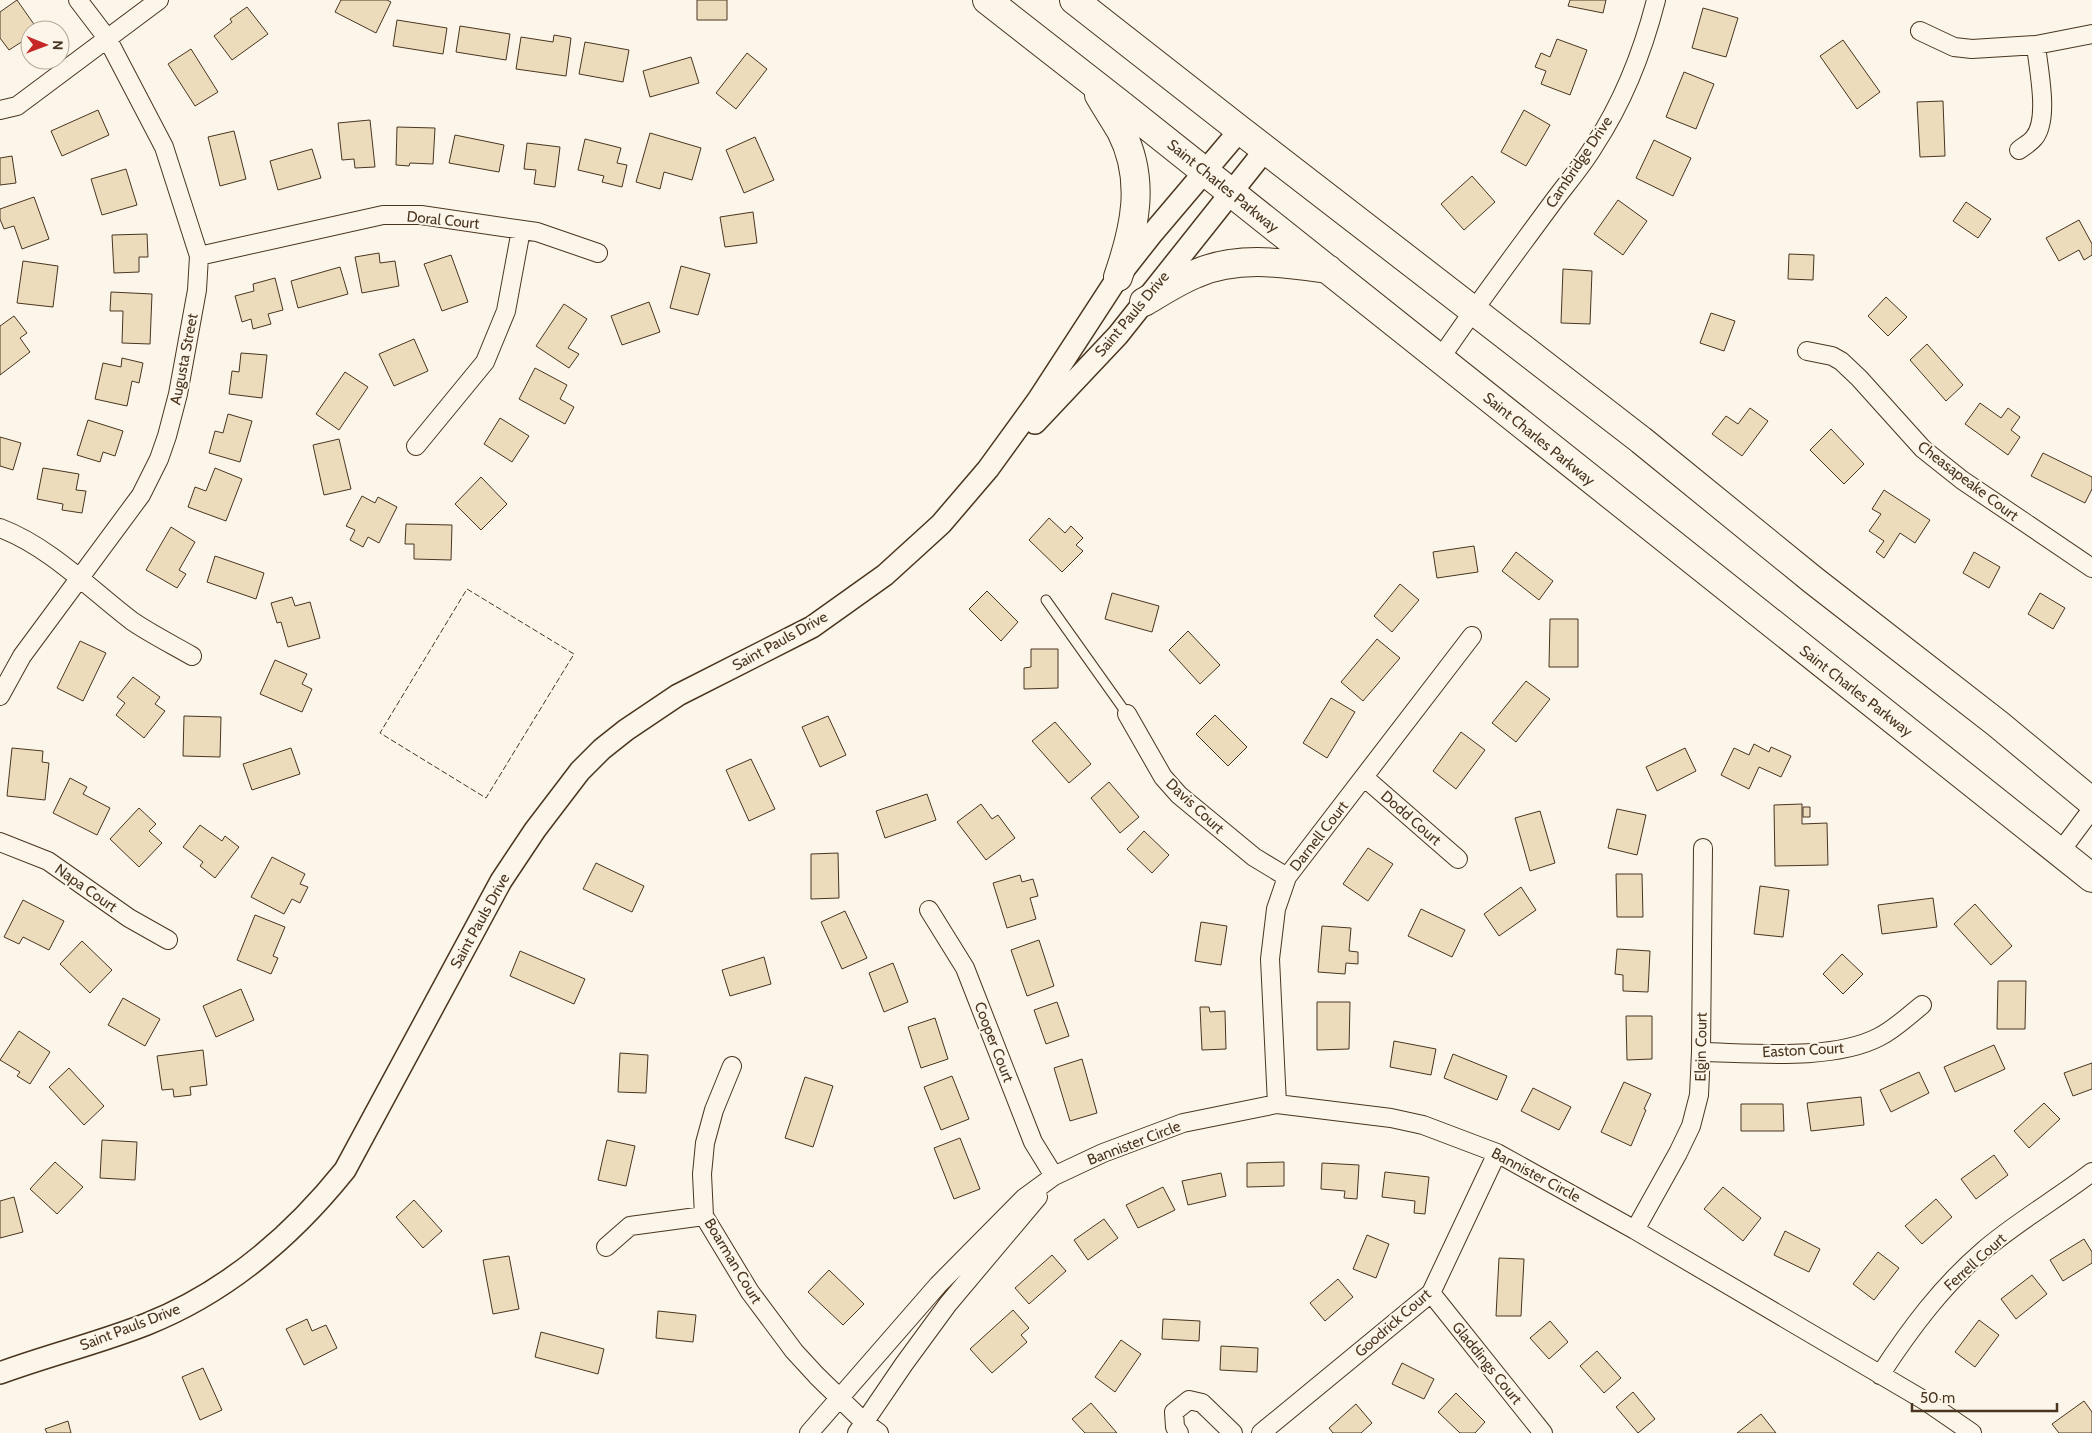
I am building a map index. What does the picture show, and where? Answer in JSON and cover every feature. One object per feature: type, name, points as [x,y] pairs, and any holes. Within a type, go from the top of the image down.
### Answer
[{"type":"main road","name":"Saint Charles Parkway","points":[[987,0],[1205,171],[2092,878]]},
{"type":"main road","points":[[1074,0],[1641,440],[1813,580],[1998,724],[2092,802]]},
{"type":"main road","points":[[1090,81],[1121,131],[1130,151],[1135,175],[1136,202],[1133,232],[1118,277]]},
{"type":"main road","points":[[1144,302],[1195,273],[1226,264],[1263,262],[1328,269]]},
{"type":"street","name":"Augusta Street","points":[[0,696],[22,656],[141,496],[159,459],[168,436],[197,290],[199,256],[164,147],[107,38],[78,0]]},
{"type":"street","points":[[0,110],[17,106],[159,0]]},
{"type":"street","name":"Cambridge Drive","points":[[1440,359],[1474,309],[1594,146],[1614,112],[1635,66],[1648,33],[1656,0]]},
{"type":"street","points":[[1920,30],[1948,45],[1960,49],[2036,45],[2092,34]]},
{"type":"street","points":[[2019,150],[2035,137],[2040,124],[2041,92],[2036,45]]},
{"type":"street","name":"Saint Pauls Drive","points":[[988,469],[1038,400],[1118,277],[1240,130]]},
{"type":"street","name":"Saint Pauls Drive","points":[[0,1373],[110,1338],[178,1310],[221,1287],[277,1244],[322,1199],[345,1170],[501,881],[535,830],[580,771],[602,749],[678,695],[812,627],[878,580],[940,524],[988,469],[1118,335],[1265,150]]},
{"type":"street","name":"Doral Court","points":[[199,256],[383,215],[420,215],[537,232],[598,253]]},
{"type":"street","points":[[416,446],[485,362],[506,310],[521,230]]},
{"type":"street","name":"Cheasapeake Court","points":[[1807,351],[1826,355],[1841,361],[1859,378],[1923,449],[1962,480],[2092,568]]},
{"type":"street","points":[[0,528],[12,532],[48,555],[135,622],[192,656]]},
{"type":"street","name":"Darnell Court","points":[[1276,1104],[1270,959],[1276,909],[1287,877],[1365,778],[1472,636]]},
{"type":"street","name":"Davis Court","points":[[1127,714],[1164,777],[1179,795],[1254,857],[1287,877]]},
{"type":"street","name":"Dodd Court","points":[[1365,778],[1458,859]]},
{"type":"street","points":[[2060,852],[2092,809]]},
{"type":"street","name":"Napa Court","points":[[0,842],[48,861],[129,918],[168,940]]},
{"type":"street","name":"Elgin Court","points":[[1635,1230],[1678,1154],[1690,1126],[1699,1096],[1702,1052],[1703,848]]},
{"type":"street","name":"Cooper Court","points":[[929,910],[965,968],[1034,1142],[1054,1176]]},
{"type":"street","name":"Easton Court","points":[[1702,1052],[1839,1051],[1880,1037],[1897,1026],[1922,1005]]},
{"type":"street","name":"Boarman Court","points":[[732,1066],[714,1110],[705,1143],[702,1174],[704,1216],[750,1292],[771,1321],[816,1376],[840,1398],[861,1428],[879,1433]]},
{"type":"street","name":"Bannister Circle","points":[[809,1433],[938,1285],[1024,1198],[1054,1176],[1103,1153],[1183,1123],[1276,1104],[1423,1124],[1497,1153],[1635,1230],[1927,1402],[1972,1433]]},
{"type":"street","name":"Goodrick Court","points":[[1261,1433],[1431,1293],[1497,1153]]},
{"type":"street","name":"Ferrell Court","points":[[1880,1375],[1909,1331],[1954,1278],[1984,1250],[2092,1172]]},
{"type":"street","name":"Bannister Circle","points":[[861,1428],[948,1304],[985,1258],[1024,1216],[1054,1176]]},
{"type":"street","points":[[606,1247],[630,1226],[704,1216]]},
{"type":"street","name":"Gladdings Court","points":[[1431,1293],[1543,1433]]},
{"type":"street","points":[[1179,1433],[1175,1427],[1174,1412],[1189,1400],[1202,1403],[1233,1433]]},
{"type":"lane","points":[[1046,600],[1127,714]]},
{"type":"building","points":[[17,0],[31,20],[20,20],[20,43],[9,50],[0,38],[0,12]]},
{"type":"building","points":[[341,0],[387,0],[391,2],[376,33],[335,12]]},
{"type":"building","points":[[697,0],[727,0],[727,20],[697,20]]},
{"type":"building","points":[[1570,0],[1606,0],[1603,13],[1568,6]]},
{"type":"building","points":[[247,7],[268,34],[232,60],[214,36],[232,22],[230,19]]},
{"type":"building","points":[[1703,8],[1738,18],[1726,57],[1692,48]]},
{"type":"building","points":[[397,20],[447,28],[443,54],[393,46]]},
{"type":"building","points":[[460,26],[510,34],[506,60],[456,52]]},
{"type":"building","points":[[554,35],[571,38],[566,76],[516,69],[521,37],[553,42]]},
{"type":"building","points":[[1557,39],[1587,50],[1570,95],[1541,84],[1546,71],[1535,67],[1541,53],[1550,57]]},
{"type":"building","points":[[1843,40],[1880,92],[1857,109],[1820,56]]},
{"type":"building","points":[[585,42],[629,50],[623,82],[579,74]]},
{"type":"building","points":[[191,49],[218,92],[195,106],[168,64]]},
{"type":"building","points":[[747,53],[767,69],[736,109],[716,93]]},
{"type":"building","points":[[691,57],[699,83],[650,97],[643,71]]},
{"type":"building","points":[[1684,72],[1714,84],[1696,129],[1666,117]]},
{"type":"building","points":[[1943,101],[1945,156],[1920,157],[1917,102]]},
{"type":"building","points":[[98,110],[109,135],[62,156],[51,131]]},
{"type":"building","points":[[1524,110],[1550,125],[1526,166],[1501,152]]},
{"type":"building","points":[[370,120],[375,167],[355,168],[354,159],[342,160],[338,123]]},
{"type":"building","points":[[397,127],[435,128],[433,164],[410,163],[409,166],[396,165]]},
{"type":"building","points":[[234,131],[246,179],[220,186],[208,137]]},
{"type":"building","points":[[650,133],[701,148],[692,180],[664,172],[660,189],[636,182]]},
{"type":"building","points":[[455,135],[504,145],[499,172],[449,163]]},
{"type":"building","points":[[755,137],[774,180],[744,193],[726,150]]},
{"type":"building","points":[[585,139],[621,148],[617,163],[627,165],[622,187],[602,182],[604,176],[578,170]]},
{"type":"building","points":[[1654,140],[1691,158],[1673,196],[1636,178]]},
{"type":"building","points":[[527,143],[560,147],[555,187],[534,184],[536,170],[524,169]]},
{"type":"building","points":[[312,149],[321,178],[278,190],[270,161]]},
{"type":"building","points":[[12,156],[16,183],[0,185],[0,158]]},
{"type":"building","points":[[126,169],[137,205],[102,215],[91,179]]},
{"type":"building","points":[[1472,176],[1495,202],[1464,230],[1441,204]]},
{"type":"building","points":[[34,197],[49,239],[22,249],[14,226],[4,229],[0,219],[0,209]]},
{"type":"building","points":[[1618,200],[1647,221],[1623,255],[1594,234]]},
{"type":"building","points":[[1966,202],[1991,219],[1978,238],[1953,221]]},
{"type":"building","points":[[753,212],[757,243],[725,247],[720,217]]},
{"type":"building","points":[[2079,220],[2092,244],[2092,255],[2084,260],[2079,250],[2059,261],[2046,238]]},
{"type":"building","points":[[147,234],[148,257],[139,257],[139,272],[114,273],[112,235]]},
{"type":"building","points":[[379,253],[380,263],[395,261],[399,286],[362,293],[355,257]]},
{"type":"building","points":[[1789,254],[1814,255],[1813,280],[1788,279]]},
{"type":"building","points":[[451,255],[468,302],[442,311],[424,264]]},
{"type":"building","points":[[23,261],[58,266],[53,307],[17,303]]},
{"type":"building","points":[[681,266],[710,274],[698,315],[670,308]]},
{"type":"building","points":[[340,267],[348,294],[298,308],[291,281]]},
{"type":"building","points":[[1563,269],[1592,271],[1590,324],[1561,323]]},
{"type":"building","points":[[275,278],[283,310],[268,314],[271,324],[253,329],[251,319],[242,322],[235,296],[254,291],[253,284]]},
{"type":"building","points":[[111,292],[152,294],[150,344],[122,343],[123,311],[110,311]]},
{"type":"building","points":[[1886,297],[1907,317],[1888,336],[1868,316]]},
{"type":"building","points":[[649,302],[660,332],[622,345],[611,316]]},
{"type":"building","points":[[564,304],[587,319],[568,348],[579,354],[569,368],[536,346]]},
{"type":"building","points":[[1711,313],[1735,321],[1724,351],[1700,343]]},
{"type":"building","points":[[14,316],[27,333],[20,338],[30,352],[0,375],[0,326]]},
{"type":"building","points":[[414,339],[428,371],[394,386],[379,354]]},
{"type":"building","points":[[1927,344],[1963,385],[1946,401],[1910,360]]},
{"type":"building","points":[[241,353],[267,355],[262,398],[229,394],[232,371],[239,372]]},
{"type":"building","points":[[122,358],[143,363],[139,383],[132,381],[127,406],[95,399],[103,363],[121,367]]},
{"type":"building","points":[[535,368],[567,385],[560,399],[574,407],[565,424],[519,399]]},
{"type":"building","points":[[345,372],[368,387],[339,430],[316,414]]},
{"type":"building","points":[[1980,403],[2001,418],[2008,408],[2020,417],[2011,430],[2020,437],[2008,455],[1965,424]]},
{"type":"building","points":[[1750,408],[1768,421],[1742,456],[1712,434],[1726,416],[1738,424]]},
{"type":"building","points":[[228,414],[252,421],[240,462],[209,453],[215,431],[223,433]]},
{"type":"building","points":[[500,418],[529,436],[512,462],[484,444]]},
{"type":"building","points":[[88,420],[123,431],[115,456],[103,452],[100,462],[77,455]]},
{"type":"building","points":[[1831,429],[1864,464],[1844,484],[1810,450]]},
{"type":"building","points":[[0,437],[21,443],[13,470],[0,466]]},
{"type":"building","points":[[339,439],[351,489],[324,495],[313,445]]},
{"type":"building","points":[[2043,453],[2092,477],[2092,489],[2085,503],[2031,476]]},
{"type":"building","points":[[43,468],[79,474],[76,490],[86,491],[82,513],[62,510],[63,504],[37,499]]},
{"type":"building","points":[[215,468],[242,479],[226,521],[188,507],[195,487],[206,491]]},
{"type":"building","points":[[481,477],[507,504],[481,530],[455,504]]},
{"type":"building","points":[[1884,490],[1930,520],[1915,543],[1900,533],[1884,558],[1876,552],[1884,541],[1869,531],[1881,514],[1872,509]]},
{"type":"building","points":[[362,496],[375,503],[378,497],[397,507],[379,543],[368,537],[363,547],[350,540],[355,530],[346,526]]},
{"type":"building","points":[[1049,518],[1065,533],[1071,526],[1083,538],[1076,545],[1083,551],[1062,572],[1029,540]]},
{"type":"building","points":[[406,524],[452,525],[451,560],[414,559],[414,544],[405,544]]},
{"type":"building","points":[[171,527],[195,542],[179,570],[186,574],[177,588],[146,570]]},
{"type":"building","points":[[1474,546],[1478,572],[1437,578],[1433,552]]},
{"type":"building","points":[[1516,552],[1553,581],[1539,600],[1502,571]]},
{"type":"building","points":[[1974,552],[2000,567],[1989,588],[1963,573]]},
{"type":"building","points":[[215,556],[264,573],[256,599],[207,582]]},
{"type":"building","points":[[1400,584],[1419,600],[1392,632],[1374,616]]},
{"type":"building","points":[[987,591],[1018,622],[1001,641],[969,609]]},
{"type":"building","points":[[1112,593],[1159,606],[1152,632],[1105,619]]},
{"type":"building","points":[[2040,593],[2065,608],[2053,629],[2028,614]]},
{"type":"building","points":[[292,597],[295,606],[310,602],[320,638],[288,647],[281,622],[277,623],[271,603]]},
{"type":"building","points":[[1550,619],[1578,619],[1578,667],[1549,667]]},
{"type":"building","points":[[1188,631],[1220,665],[1200,684],[1169,650]]},
{"type":"building","points":[[1377,639],[1400,658],[1363,701],[1341,682]]},
{"type":"building","points":[[80,641],[106,653],[83,701],[57,688]]},
{"type":"building","points":[[1031,649],[1058,649],[1058,688],[1024,689],[1024,668],[1031,667]]},
{"type":"building","points":[[275,660],[307,674],[302,684],[312,689],[302,712],[260,694]]},
{"type":"building","points":[[133,677],[160,697],[155,704],[165,711],[144,738],[116,715],[125,703],[117,697]]},
{"type":"building","points":[[1526,681],[1550,699],[1516,742],[1492,723]]},
{"type":"building","points":[[1331,698],[1355,712],[1327,758],[1303,743]]},
{"type":"building","points":[[1215,715],[1247,747],[1228,766],[1196,734]]},
{"type":"building","points":[[184,716],[221,717],[220,757],[183,756]]},
{"type":"building","points":[[828,716],[846,755],[820,767],[802,727]]},
{"type":"building","points":[[1055,722],[1091,764],[1069,783],[1032,741]]},
{"type":"building","points":[[1461,732],[1485,750],[1456,789],[1433,771]]},
{"type":"building","points":[[1754,744],[1769,752],[1771,747],[1791,756],[1781,777],[1759,767],[1749,789],[1721,775],[1734,748],[1749,755]]},
{"type":"building","points":[[12,748],[43,751],[42,762],[49,763],[45,800],[7,796]]},
{"type":"building","points":[[291,748],[300,774],[252,790],[243,764]]},
{"type":"building","points":[[1685,748],[1696,771],[1657,791],[1646,767]]},
{"type":"building","points":[[751,759],[775,809],[749,821],[726,770]]},
{"type":"building","points":[[70,778],[87,787],[83,794],[110,808],[97,835],[53,813]]},
{"type":"building","points":[[1109,782],[1139,817],[1120,833],[1091,798]]},
{"type":"building","points":[[927,794],[936,820],[885,838],[876,811]]},
{"type":"building","points":[[981,804],[992,819],[998,815],[1015,838],[986,860],[957,822]]},
{"type":"building","points":[[1802,804],[1802,824],[1827,823],[1828,865],[1775,866],[1774,805]]},
{"type":"building","points":[[1803,807],[1810,807],[1810,817],[1803,817]]},
{"type":"building","points":[[139,808],[156,824],[149,831],[162,843],[139,867],[110,839]]},
{"type":"building","points":[[1617,809],[1646,815],[1637,855],[1608,848]]},
{"type":"building","points":[[1540,811],[1555,863],[1530,871],[1515,818]]},
{"type":"building","points":[[200,825],[222,841],[225,836],[239,847],[215,878],[200,866],[203,862],[183,847]]},
{"type":"building","points":[[1144,831],[1169,855],[1152,873],[1127,849]]},
{"type":"building","points":[[1368,848],[1393,864],[1368,901],[1343,884]]},
{"type":"building","points":[[838,853],[839,898],[811,899],[811,854]]},
{"type":"building","points":[[272,857],[305,874],[300,884],[308,887],[300,903],[292,899],[284,914],[251,897]]},
{"type":"building","points":[[596,863],[644,886],[632,912],[583,889]]},
{"type":"building","points":[[1616,874],[1642,874],[1643,917],[1617,917]]},
{"type":"building","points":[[1020,875],[1022,882],[1033,879],[1038,896],[1030,898],[1036,919],[1007,928],[993,883]]},
{"type":"building","points":[[1760,886],[1789,890],[1783,937],[1754,934]]},
{"type":"building","points":[[1521,887],[1536,910],[1499,936],[1484,914]]},
{"type":"building","points":[[1933,898],[1937,927],[1882,934],[1878,905]]},
{"type":"building","points":[[23,900],[64,921],[49,950],[23,937],[19,944],[4,937]]},
{"type":"building","points":[[1975,904],[2012,946],[1991,965],[1954,924]]},
{"type":"building","points":[[1421,909],[1465,930],[1452,957],[1408,936]]},
{"type":"building","points":[[845,911],[867,958],[842,969],[821,922]]},
{"type":"building","points":[[255,915],[285,927],[273,956],[278,958],[271,974],[237,960]]},
{"type":"building","points":[[1201,922],[1227,926],[1221,965],[1195,961]]},
{"type":"building","points":[[1322,926],[1351,928],[1349,951],[1358,952],[1358,964],[1346,963],[1345,974],[1318,972]]},
{"type":"building","points":[[1039,940],[1054,986],[1027,996],[1011,950]]},
{"type":"building","points":[[82,941],[112,970],[90,993],[60,964]]},
{"type":"building","points":[[1617,949],[1650,951],[1648,992],[1623,991],[1623,975],[1615,974]]},
{"type":"building","points":[[520,951],[585,979],[574,1004],[510,976]]},
{"type":"building","points":[[1842,954],[1863,974],[1843,994],[1823,974]]},
{"type":"building","points":[[764,957],[771,984],[730,996],[722,970]]},
{"type":"building","points":[[893,963],[908,1002],[884,1012],[869,973]]},
{"type":"building","points":[[1998,981],[2026,981],[2025,1029],[1997,1029]]},
{"type":"building","points":[[241,989],[254,1020],[216,1037],[203,1006]]},
{"type":"building","points":[[123,998],[160,1019],[145,1046],[108,1025]]},
{"type":"building","points":[[1057,1002],[1069,1036],[1046,1044],[1034,1010]]},
{"type":"building","points":[[1317,1002],[1350,1002],[1349,1049],[1317,1050]]},
{"type":"building","points":[[1200,1007],[1209,1007],[1210,1012],[1225,1011],[1226,1049],[1202,1050]]},
{"type":"building","points":[[1626,1016],[1652,1016],[1652,1059],[1627,1060]]},
{"type":"building","points":[[935,1018],[948,1059],[921,1068],[908,1027]]},
{"type":"building","points":[[19,1031],[50,1052],[30,1084],[17,1076],[20,1072],[0,1060]]},
{"type":"building","points":[[1394,1041],[1436,1049],[1431,1075],[1390,1067]]},
{"type":"building","points":[[1994,1045],[2005,1069],[1955,1092],[1944,1067]]},
{"type":"building","points":[[203,1050],[207,1085],[190,1087],[191,1095],[174,1097],[173,1089],[162,1090],[157,1056]]},
{"type":"building","points":[[620,1053],[648,1055],[646,1093],[618,1092]]},
{"type":"building","points":[[1453,1054],[1507,1076],[1497,1100],[1444,1078]]},
{"type":"building","points":[[1082,1059],[1097,1113],[1070,1121],[1054,1068]]},
{"type":"building","points":[[2092,1063],[2092,1089],[2073,1096],[2064,1073]]},
{"type":"building","points":[[69,1068],[104,1106],[84,1125],[49,1087]]},
{"type":"building","points":[[1919,1072],[1929,1093],[1891,1112],[1880,1090]]},
{"type":"building","points":[[952,1076],[969,1119],[941,1130],[924,1087]]},
{"type":"building","points":[[805,1077],[833,1086],[813,1147],[785,1138]]},
{"type":"building","points":[[1624,1082],[1651,1094],[1631,1146],[1601,1132]]},
{"type":"building","points":[[1533,1088],[1571,1107],[1559,1130],[1521,1111]]},
{"type":"building","points":[[1861,1097],[1864,1125],[1811,1131],[1807,1103]]},
{"type":"building","points":[[2044,1103],[2060,1119],[2029,1148],[2014,1131]]},
{"type":"building","points":[[1741,1104],[1783,1104],[1784,1131],[1741,1131]]},
{"type":"building","points":[[960,1138],[980,1189],[954,1199],[934,1148]]},
{"type":"building","points":[[102,1140],[137,1142],[135,1180],[100,1178]]},
{"type":"building","points":[[607,1140],[635,1146],[626,1186],[598,1180]]},
{"type":"building","points":[[1994,1155],[2008,1175],[1976,1199],[1961,1179]]},
{"type":"building","points":[[55,1162],[83,1187],[57,1214],[30,1189]]},
{"type":"building","points":[[1284,1162],[1284,1186],[1247,1187],[1247,1163]]},
{"type":"building","points":[[1322,1163],[1359,1165],[1357,1199],[1344,1198],[1345,1191],[1321,1189]]},
{"type":"building","points":[[1385,1172],[1429,1177],[1425,1214],[1414,1213],[1415,1201],[1382,1197]]},
{"type":"building","points":[[1221,1173],[1226,1196],[1188,1205],[1182,1181]]},
{"type":"building","points":[[1163,1187],[1175,1210],[1138,1228],[1126,1205]]},
{"type":"building","points":[[1723,1187],[1761,1218],[1743,1241],[1704,1209]]},
{"type":"building","points":[[14,1197],[23,1232],[0,1238],[0,1201]]},
{"type":"building","points":[[1936,1199],[1952,1217],[1922,1244],[1905,1226]]},
{"type":"building","points":[[414,1200],[442,1231],[423,1248],[396,1217]]},
{"type":"building","points":[[1104,1219],[1118,1238],[1088,1260],[1074,1240]]},
{"type":"building","points":[[1785,1231],[1820,1249],[1809,1272],[1774,1255]]},
{"type":"building","points":[[1367,1235],[1389,1244],[1376,1278],[1353,1269]]},
{"type":"building","points":[[2084,1239],[2092,1252],[2092,1263],[2063,1281],[2050,1260]]},
{"type":"building","points":[[1878,1252],[1899,1268],[1874,1300],[1853,1284]]},
{"type":"building","points":[[1052,1255],[1066,1271],[1029,1304],[1015,1288]]},
{"type":"building","points":[[509,1256],[519,1309],[493,1314],[483,1260]]},
{"type":"building","points":[[1499,1258],[1524,1259],[1521,1316],[1496,1316]]},
{"type":"building","points":[[829,1270],[864,1304],[843,1325],[808,1292]]},
{"type":"building","points":[[2032,1275],[2047,1294],[2016,1319],[2001,1299]]},
{"type":"building","points":[[1338,1279],[1353,1297],[1325,1321],[1310,1303]]},
{"type":"building","points":[[1013,1310],[1029,1328],[1021,1335],[1027,1342],[992,1373],[970,1349]]},
{"type":"building","points":[[658,1311],[696,1315],[693,1342],[656,1338]]},
{"type":"building","points":[[307,1319],[312,1331],[326,1325],[337,1348],[304,1365],[286,1329]]},
{"type":"building","points":[[1163,1319],[1200,1321],[1199,1341],[1162,1339]]},
{"type":"building","points":[[1979,1320],[1999,1335],[1975,1367],[1955,1352]]},
{"type":"building","points":[[1550,1321],[1568,1342],[1549,1359],[1530,1338]]},
{"type":"building","points":[[541,1332],[604,1349],[598,1374],[535,1357]]},
{"type":"building","points":[[1121,1340],[1141,1354],[1115,1392],[1095,1377]]},
{"type":"building","points":[[1221,1346],[1258,1348],[1257,1372],[1220,1370]]},
{"type":"building","points":[[1597,1351],[1621,1378],[1604,1393],[1580,1366]]},
{"type":"building","points":[[1402,1363],[1434,1379],[1424,1399],[1392,1384]]},
{"type":"building","points":[[203,1368],[222,1410],[200,1420],[182,1377]]},
{"type":"building","points":[[1633,1392],[1655,1419],[1638,1433],[1616,1407]]},
{"type":"building","points":[[1456,1393],[1485,1422],[1475,1433],[1460,1433],[1438,1412]]},
{"type":"building","points":[[2084,1401],[2092,1412],[2092,1433],[2059,1433],[2052,1424]]},
{"type":"building","points":[[1091,1403],[1117,1433],[1085,1433],[1072,1419]]},
{"type":"building","points":[[1356,1404],[1372,1423],[1361,1433],[1333,1433],[1329,1428]]},
{"type":"building","points":[[1761,1414],[1776,1433],[1737,1433]]},
{"type":"building","points":[[68,1421],[71,1433],[47,1433],[45,1429]]},
{"type":"fence","points":[[467,589],[574,654],[486,798],[380,733],[467,589]]}]
